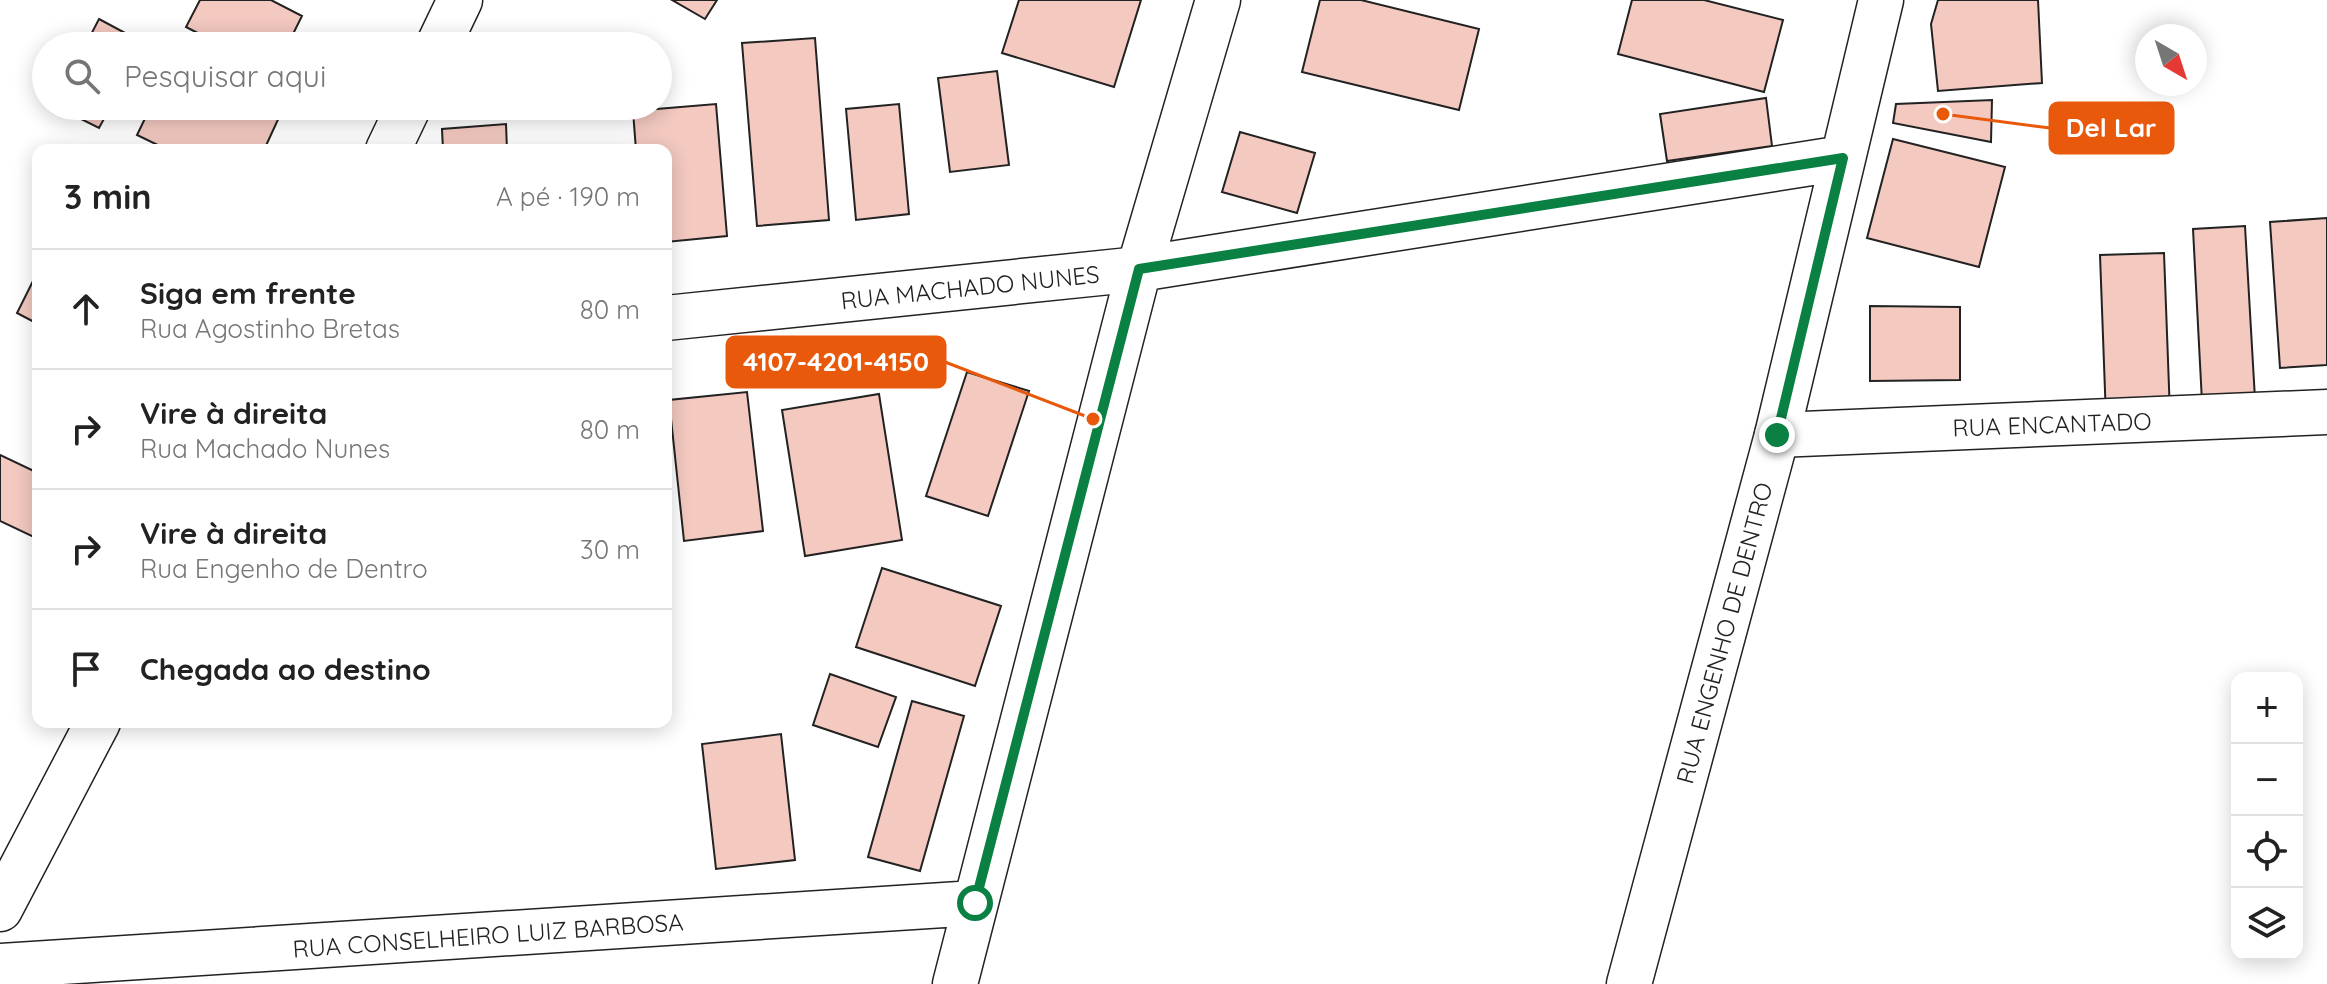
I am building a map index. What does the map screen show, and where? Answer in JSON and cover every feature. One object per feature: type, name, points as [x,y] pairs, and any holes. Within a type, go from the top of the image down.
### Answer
[{"type":"street","points":[[445,32],[460,0]]},
{"type":"street","points":[[955,984],[1139,269],[1218,0]]},
{"type":"street","name":"RUA ENGENHO DE DENTRO","points":[[1629,984],[1777,435],[1881,0]]},
{"type":"street","points":[[391,144],[402,120]]},
{"type":"street","name":"RUA MACHADO NUNES","points":[[672,317],[1139,269],[1843,158]]},
{"type":"street","name":"RUA ENCANTADO","points":[[1777,435],[2327,412]]},
{"type":"street","points":[[0,909],[95,728]]},
{"type":"street","name":"RUA CONSELHEIRO LUIZ BARBOSA","points":[[0,966],[141,972],[975,903]]},
{"type":"building","points":[[200,0],[271,0],[302,16],[294,32],[196,32],[186,27]]},
{"type":"building","points":[[672,0],[717,0],[705,19]]},
{"type":"building","points":[[1019,0],[1141,0],[1114,87],[1002,53]]},
{"type":"building","points":[[1320,0],[1361,0],[1479,29],[1459,110],[1302,72]]},
{"type":"building","points":[[1632,0],[1704,0],[1783,20],[1764,92],[1618,54]]},
{"type":"building","points":[[1938,0],[2038,0],[2042,83],[1938,91],[1931,24]]},
{"type":"building","points":[[99,19],[123,32],[92,32]]},
{"type":"building","points":[[815,38],[829,220],[757,226],[742,43]]},
{"type":"building","points":[[997,71],[1009,165],[950,172],[938,78]]},
{"type":"building","points":[[1766,98],[1772,146],[1667,161],[1660,114]]},
{"type":"building","points":[[1992,100],[1991,142],[1893,123],[1896,104]]},
{"type":"building","points":[[716,104],[727,236],[672,241],[672,144],[636,144],[634,120],[672,120],[672,108]]},
{"type":"building","points":[[899,104],[909,214],[856,220],[846,109]]},
{"type":"building","points":[[83,120],[103,120],[99,128]]},
{"type":"building","points":[[144,120],[278,120],[267,144],[156,144],[137,135]]},
{"type":"building","points":[[506,124],[507,144],[443,144],[442,129]]},
{"type":"building","points":[[1240,132],[1315,153],[1297,213],[1222,192]]},
{"type":"building","points":[[1893,139],[2005,167],[1979,267],[1867,238]]},
{"type":"building","points":[[2327,218],[2327,365],[2280,368],[2270,222]]},
{"type":"building","points":[[2245,226],[2255,399],[2202,402],[2193,229]]},
{"type":"building","points":[[2164,253],[2170,414],[2106,418],[2100,255]]},
{"type":"building","points":[[32,283],[32,321],[17,313]]},
{"type":"building","points":[[1870,306],[1960,307],[1960,380],[1870,381]]},
{"type":"building","points":[[967,372],[1029,391],[988,516],[926,496]]},
{"type":"building","points":[[747,392],[763,531],[684,541],[672,428],[672,400]]},
{"type":"building","points":[[879,394],[902,540],[805,556],[782,410]]},
{"type":"building","points":[[0,455],[32,470],[32,536],[0,521]]},
{"type":"building","points":[[882,568],[1001,606],[975,686],[856,647]]},
{"type":"building","points":[[830,674],[896,697],[878,747],[813,725]]},
{"type":"building","points":[[912,701],[964,716],[920,871],[868,857]]},
{"type":"building","points":[[781,734],[795,860],[716,869],[702,744]]},
{"type":"place","name":"Del Lar","points":[[1943,114]]},
{"type":"place","name":"4107-4201-4150","points":[[1093,419]]},
{"type":"route","points":[[975,903],[1139,269],[1843,158],[1777,435]]}]
